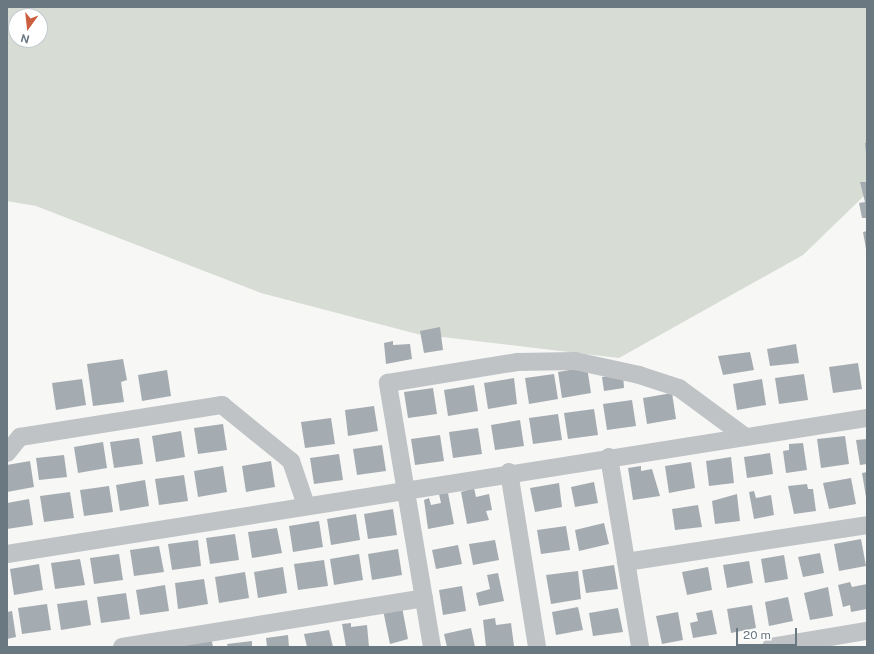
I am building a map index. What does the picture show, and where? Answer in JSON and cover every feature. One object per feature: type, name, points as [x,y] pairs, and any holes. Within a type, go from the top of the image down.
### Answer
[{"type":"street","points":[[432,647],[388,383],[517,362],[575,361],[639,375],[679,388],[744,436]]},
{"type":"street","points":[[7,453],[20,437],[222,405],[291,460],[306,505]]},
{"type":"street","points":[[7,554],[509,472],[867,418]]},
{"type":"street","points":[[609,457],[640,647]]},
{"type":"street","points":[[509,472],[537,647]]},
{"type":"street","points":[[626,562],[867,525]]},
{"type":"street","points":[[122,647],[424,598]]},
{"type":"street","points":[[771,647],[867,631]]},
{"type":"shaded area","points":[[7,7],[867,7],[867,193],[803,255],[619,358],[417,334],[261,293],[36,206],[7,201]]},
{"type":"building","points":[[867,142],[867,153],[866,153],[865,143]]},
{"type":"building","points":[[860,182],[867,182],[867,218],[862,218],[859,203],[865,202]]},
{"type":"building","points":[[867,231],[867,249],[866,249],[863,232]]},
{"type":"building","points":[[440,327],[443,350],[424,353],[420,331]]},
{"type":"building","points":[[393,341],[393,345],[410,344],[412,359],[386,364],[384,343]]},
{"type":"building","points":[[796,344],[799,363],[770,366],[767,349]]},
{"type":"building","points":[[750,352],[754,370],[723,375],[718,356]]},
{"type":"building","points":[[123,359],[127,380],[121,382],[124,402],[93,406],[87,364]]},
{"type":"building","points":[[858,363],[862,389],[833,393],[829,367]]},
{"type":"building","points":[[587,367],[591,393],[562,398],[558,372]]},
{"type":"building","points":[[167,370],[171,396],[142,401],[138,375]]},
{"type":"building","points":[[554,374],[558,399],[529,404],[525,378]]},
{"type":"building","points":[[623,374],[624,388],[604,391],[602,377]]},
{"type":"building","points":[[804,374],[808,400],[779,404],[775,378]]},
{"type":"building","points":[[514,378],[517,404],[488,409],[484,383]]},
{"type":"building","points":[[82,379],[86,405],[56,410],[52,383]]},
{"type":"building","points":[[762,379],[766,405],[737,410],[733,384]]},
{"type":"building","points":[[474,385],[478,411],[448,416],[444,390]]},
{"type":"building","points":[[433,388],[437,414],[408,418],[404,392]]},
{"type":"building","points":[[672,393],[676,419],[647,424],[643,398]]},
{"type":"building","points":[[632,400],[636,426],[607,430],[603,404]]},
{"type":"building","points":[[374,406],[378,431],[348,436],[345,410]]},
{"type":"building","points":[[594,409],[598,435],[568,439],[564,413]]},
{"type":"building","points":[[558,414],[562,440],[533,444],[529,418]]},
{"type":"building","points":[[331,418],[335,444],[305,448],[301,422]]},
{"type":"building","points":[[520,420],[524,446],[495,450],[491,425]]},
{"type":"building","points":[[223,424],[227,450],[198,454],[194,428]]},
{"type":"building","points":[[478,428],[482,454],[453,458],[449,432]]},
{"type":"building","points":[[181,431],[185,457],[156,462],[152,436]]},
{"type":"building","points":[[440,435],[444,461],[415,465],[411,439]]},
{"type":"building","points":[[845,436],[849,464],[821,468],[817,439]]},
{"type":"building","points":[[139,438],[143,464],[114,468],[110,442]]},
{"type":"building","points":[[867,439],[867,464],[860,465],[856,440]]},
{"type":"building","points":[[103,442],[107,468],[78,473],[74,447]]},
{"type":"building","points":[[803,443],[807,470],[786,473],[783,451],[789,450],[789,444]]},
{"type":"building","points":[[382,445],[386,471],[357,475],[353,449]]},
{"type":"building","points":[[770,453],[773,474],[747,478],[744,457]]},
{"type":"building","points":[[339,454],[343,480],[314,484],[310,458]]},
{"type":"building","points":[[64,455],[67,477],[39,480],[36,458]]},
{"type":"building","points":[[731,457],[734,483],[709,486],[706,461]]},
{"type":"building","points":[[30,461],[34,487],[7,492],[7,465]]},
{"type":"building","points":[[271,461],[275,487],[246,492],[242,466]]},
{"type":"building","points":[[691,462],[695,488],[669,493],[665,466]]},
{"type":"building","points":[[223,466],[227,492],[198,497],[194,471]]},
{"type":"building","points":[[641,466],[641,471],[652,469],[660,496],[633,500],[628,468]]},
{"type":"building","points":[[867,472],[867,497],[866,497],[862,473]]},
{"type":"building","points":[[184,475],[188,501],[159,505],[155,479]]},
{"type":"building","points":[[851,478],[856,504],[829,509],[823,483]]},
{"type":"building","points":[[145,480],[149,506],[120,511],[116,485]]},
{"type":"building","points":[[594,482],[598,503],[575,507],[571,487]]},
{"type":"building","points":[[559,483],[562,507],[535,512],[530,488]]},
{"type":"building","points":[[807,484],[808,489],[813,489],[816,511],[794,514],[788,486]]},
{"type":"building","points":[[109,486],[113,512],[84,516],[80,490]]},
{"type":"building","points":[[474,488],[476,497],[489,494],[492,510],[486,511],[489,520],[467,524],[461,492]]},
{"type":"building","points":[[754,491],[756,498],[771,495],[774,515],[754,519],[749,492]]},
{"type":"building","points":[[70,492],[74,518],[44,522],[40,496]]},
{"type":"building","points":[[448,493],[454,524],[428,529],[424,500],[429,498],[431,505],[441,503],[439,494]]},
{"type":"building","points":[[737,494],[740,521],[715,524],[712,501]]},
{"type":"building","points":[[29,499],[33,525],[7,529],[7,503]]},
{"type":"building","points":[[698,505],[702,527],[675,530],[672,509]]},
{"type":"building","points":[[393,509],[397,535],[368,539],[364,514]]},
{"type":"building","points":[[356,514],[360,540],[331,545],[327,519]]},
{"type":"building","points":[[319,521],[323,547],[293,552],[289,526]]},
{"type":"building","points":[[604,523],[609,544],[579,551],[575,530]]},
{"type":"building","points":[[566,526],[570,550],[541,554],[537,530]]},
{"type":"building","points":[[277,528],[282,553],[252,558],[248,532]]},
{"type":"building","points":[[235,534],[239,560],[210,564],[206,538]]},
{"type":"building","points":[[861,539],[866,566],[839,571],[834,544]]},
{"type":"building","points":[[198,540],[201,566],[172,570],[168,544]]},
{"type":"building","points":[[495,540],[499,560],[473,565],[469,544]]},
{"type":"building","points":[[458,545],[462,564],[436,569],[432,550]]},
{"type":"building","points":[[159,546],[164,572],[134,576],[130,550]]},
{"type":"building","points":[[398,549],[402,575],[372,580],[368,554]]},
{"type":"building","points":[[820,553],[824,573],[803,577],[798,557]]},
{"type":"building","points":[[119,554],[123,580],[94,584],[90,558]]},
{"type":"building","points":[[359,554],[363,580],[334,585],[330,559]]},
{"type":"building","points":[[784,555],[788,579],[765,583],[761,559]]},
{"type":"building","points":[[80,559],[85,585],[55,589],[51,563]]},
{"type":"building","points":[[324,560],[328,586],[298,590],[294,564]]},
{"type":"building","points":[[749,561],[753,583],[727,588],[723,565]]},
{"type":"building","points":[[39,564],[43,590],[14,595],[10,569]]},
{"type":"building","points":[[614,565],[618,589],[586,593],[582,570]]},
{"type":"building","points":[[283,567],[287,593],[258,598],[254,572]]},
{"type":"building","points":[[708,567],[712,590],[687,595],[682,572]]},
{"type":"building","points":[[578,571],[581,599],[551,604],[546,575]]},
{"type":"building","points":[[245,572],[249,598],[219,603],[215,577]]},
{"type":"building","points":[[498,573],[504,601],[479,606],[476,593],[490,589],[487,575]]},
{"type":"building","points":[[204,579],[208,604],[178,609],[175,583]]},
{"type":"building","points":[[850,582],[852,587],[867,584],[867,609],[851,612],[850,605],[843,607],[838,585]]},
{"type":"building","points":[[165,585],[169,611],[140,615],[136,590]]},
{"type":"building","points":[[462,586],[466,611],[443,615],[439,590]]},
{"type":"building","points":[[828,587],[833,616],[810,620],[804,593]]},
{"type":"building","points":[[126,593],[130,619],[101,623],[97,597]]},
{"type":"building","points":[[788,597],[793,621],[769,626],[765,602]]},
{"type":"building","points":[[87,600],[91,625],[61,630],[57,604]]},
{"type":"building","points":[[47,604],[51,630],[22,634],[18,608]]},
{"type":"building","points":[[752,605],[756,628],[731,633],[727,609]]},
{"type":"building","points":[[402,607],[408,639],[390,644],[383,610]]},
{"type":"building","points":[[578,607],[583,630],[556,635],[552,612]]},
{"type":"building","points":[[618,608],[623,632],[593,636],[589,613]]},
{"type":"building","points":[[712,610],[717,634],[693,638],[690,623],[698,621],[696,613]]},
{"type":"building","points":[[12,611],[16,637],[7,639],[7,612]]},
{"type":"building","points":[[678,612],[683,640],[662,644],[656,616]]},
{"type":"building","points":[[495,618],[496,625],[511,623],[514,646],[486,647],[483,620]]},
{"type":"building","points":[[351,623],[351,627],[367,625],[369,647],[346,647],[342,624]]},
{"type":"building","points":[[471,628],[475,647],[447,647],[444,634]]},
{"type":"building","points":[[329,630],[333,647],[307,647],[304,634]]},
{"type":"building","points":[[288,635],[289,647],[267,647],[266,638]]},
{"type":"building","points":[[211,637],[213,647],[185,647],[184,642]]},
{"type":"building","points":[[252,641],[252,647],[228,647],[227,644]]}]
